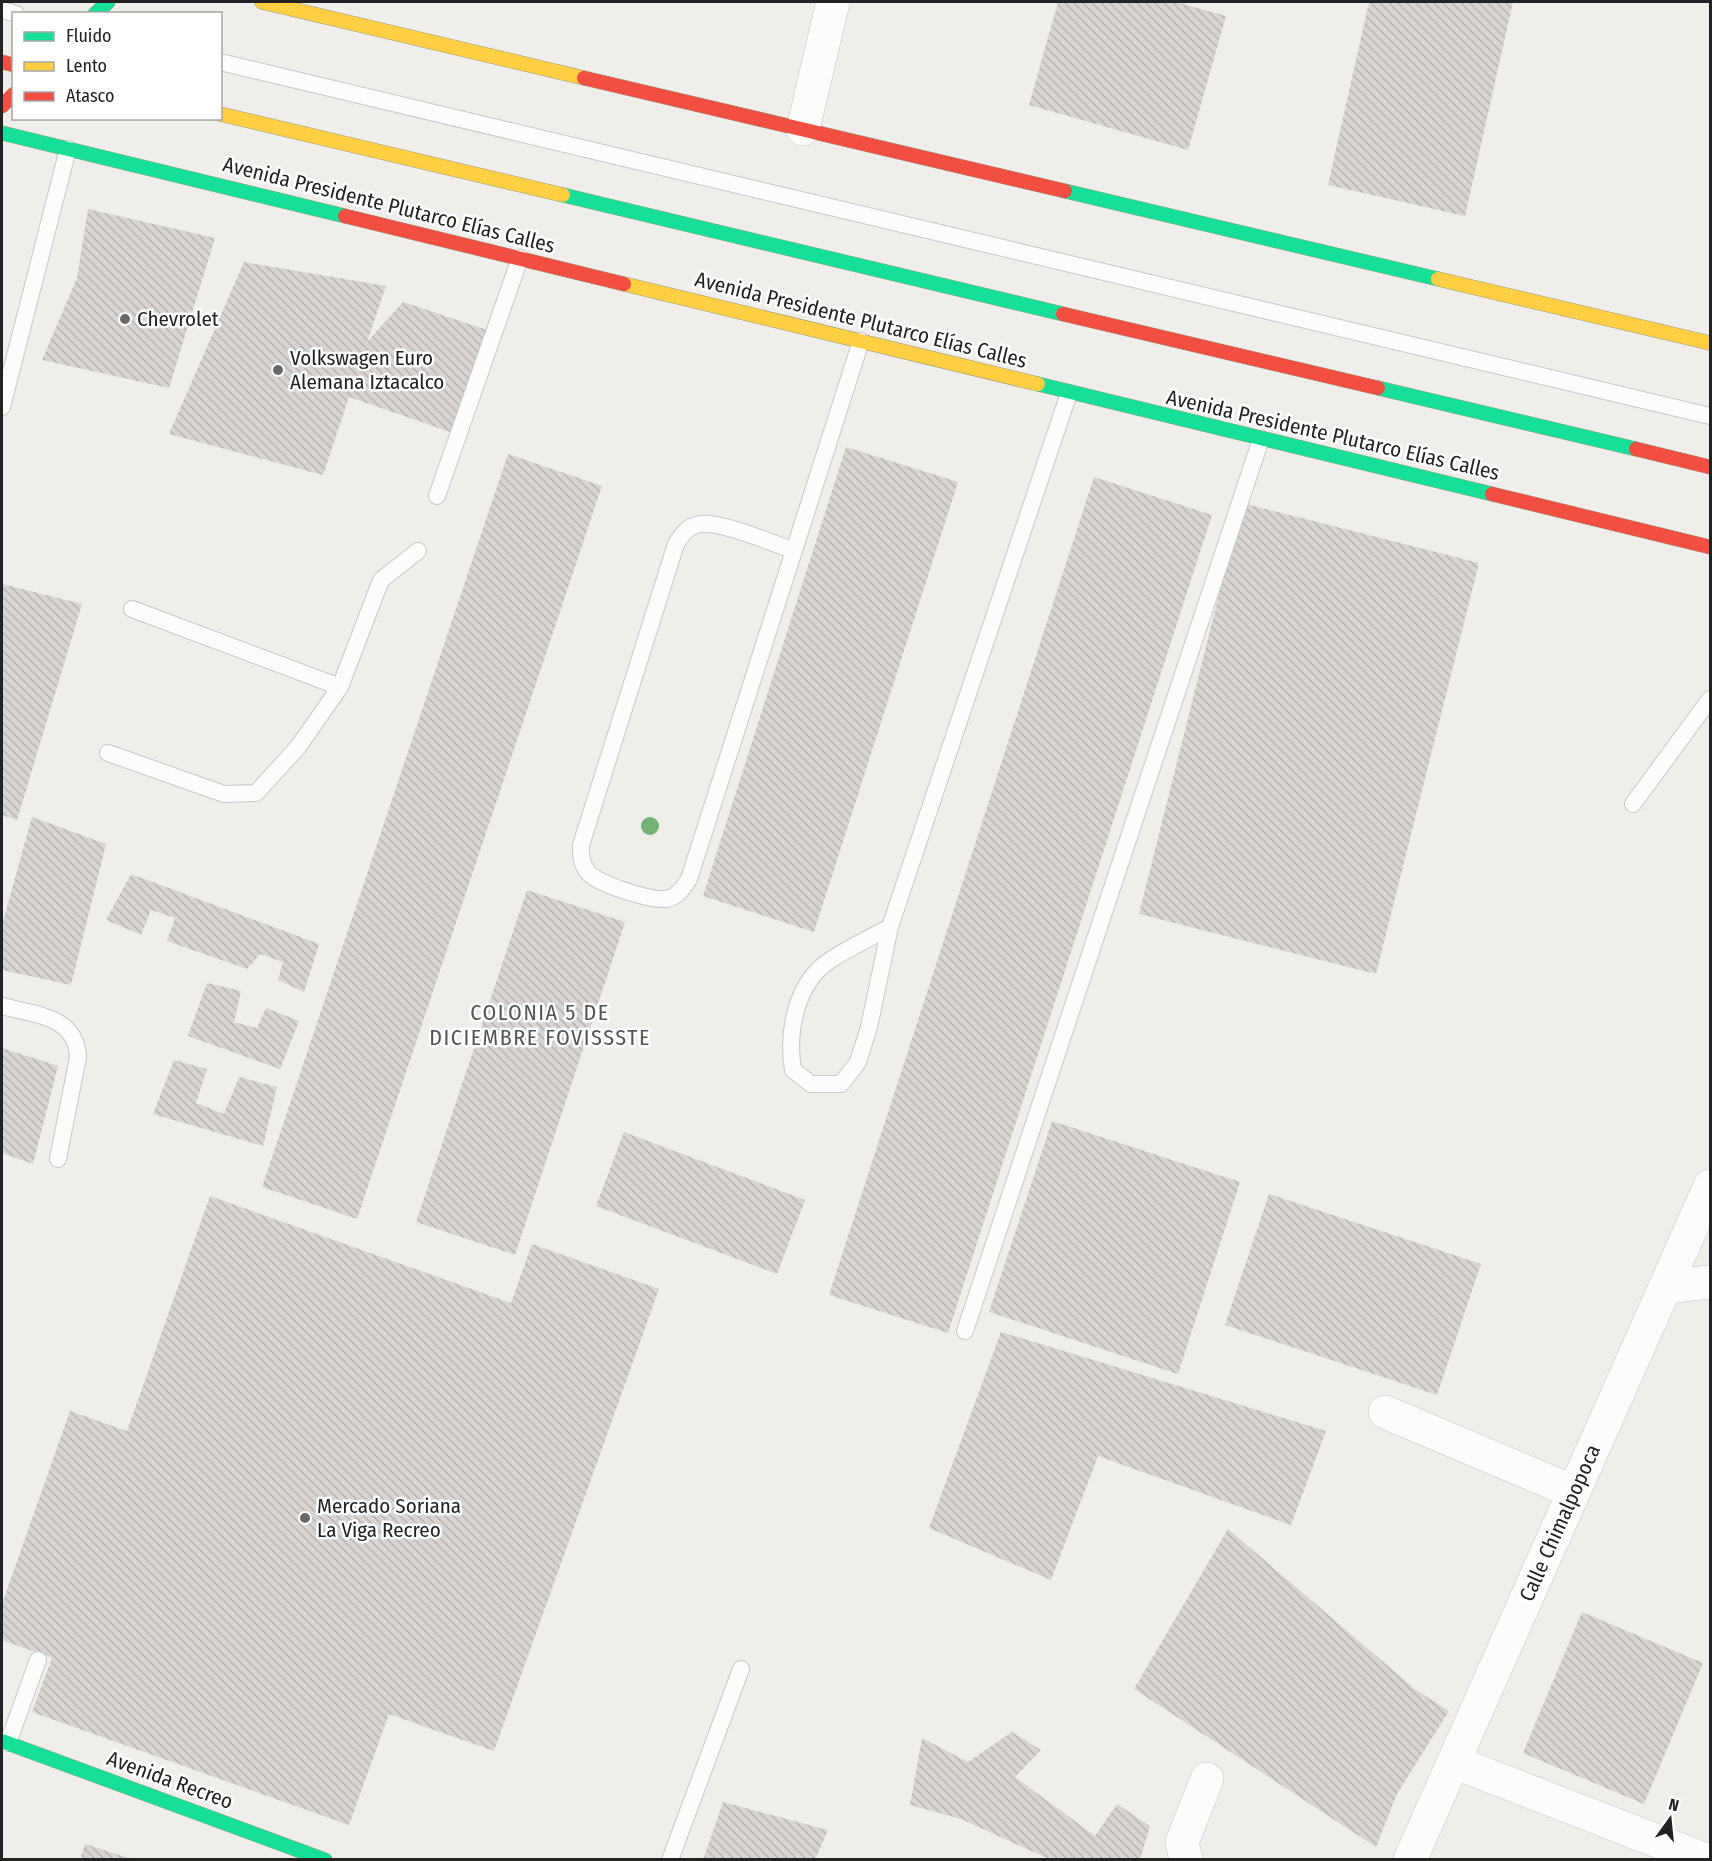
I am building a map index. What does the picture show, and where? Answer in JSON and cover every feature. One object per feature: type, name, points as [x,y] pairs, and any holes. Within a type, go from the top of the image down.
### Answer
[{"type":"main road","points":[[262,2],[1710,343]]},
{"type":"main road","points":[[222,114],[1710,466]]},
{"type":"main road","name":"Avenida Presidente Plutarco Elías Calles","points":[[2,134],[1710,547]]},
{"type":"main road","name":"Avenida Recreo","points":[[5,1742],[325,1860]]},
{"type":"street","points":[[803,129],[833,2]]},
{"type":"street","name":"Calle Chimalpopoca","points":[[1410,1860],[1710,1186]]},
{"type":"street","points":[[1666,1287],[1710,1282]]},
{"type":"street","points":[[1385,1412],[1574,1492]]},
{"type":"street","points":[[1454,1762],[1706,1860]]},
{"type":"street","points":[[1186,1860],[1182,1842],[1207,1779]]},
{"type":"lane","points":[[222,62],[1710,416]]},
{"type":"lane","points":[[2,407],[68,149]]},
{"type":"lane","points":[[437,496],[520,258]]},
{"type":"lane","points":[[792,550],[713,525],[698,524],[684,531],[676,544],[581,844],[581,860],[588,873],[601,882],[652,898],[667,899],[681,892],[689,879],[792,550],[861,341]]},
{"type":"lane","points":[[890,927],[827,962],[807,982],[796,1011],[789,1045],[793,1070],[811,1084],[841,1084],[858,1062],[869,1027],[890,927],[1069,393]]},
{"type":"lane","points":[[965,1331],[1261,439]]},
{"type":"lane","points":[[108,753],[224,794],[256,793],[298,747],[340,687],[381,580],[418,550]]},
{"type":"lane","points":[[132,609],[340,687]]},
{"type":"lane","points":[[1633,804],[1710,699]]},
{"type":"lane","points":[[2,1006],[58,1022],[70,1029],[78,1042],[78,1057],[58,1159]]},
{"type":"lane","points":[[5,1742],[38,1660]]},
{"type":"lane","points":[[670,1860],[741,1669]]},
{"type":"building","points":[[1058,2],[1176,2],[1226,16],[1188,150],[1029,105]]},
{"type":"building","points":[[1369,2],[1513,2],[1465,216],[1328,185]]},
{"type":"building","name":"Chevrolet","points":[[88,209],[215,238],[169,388],[42,360],[77,278]]},
{"type":"building","name":"Volkswagen Euro Alemana Iztacalco","points":[[244,262],[386,286],[367,342],[403,302],[496,333],[459,435],[349,397],[323,475],[169,434]]},
{"type":"building","points":[[846,447],[958,482],[814,932],[703,896]]},
{"type":"building","points":[[508,454],[602,486],[357,1219],[262,1187]]},
{"type":"building","points":[[1094,477],[1212,515],[948,1333],[829,1295]]},
{"type":"building","points":[[1242,503],[1479,563],[1376,974],[1139,914]]},
{"type":"building","points":[[2,584],[82,604],[17,820],[2,815]]},
{"type":"building","points":[[32,817],[106,844],[71,985],[2,970],[2,925]]},
{"type":"building","points":[[131,874],[319,944],[304,992],[278,980],[283,962],[260,954],[247,969],[167,941],[175,918],[151,910],[141,935],[106,920]]},
{"type":"building","points":[[527,890],[625,922],[515,1255],[416,1222]]},
{"type":"building","points":[[207,983],[241,991],[234,1022],[257,1028],[266,1008],[299,1021],[280,1069],[188,1036]]},
{"type":"building","points":[[2,1048],[58,1066],[33,1164],[2,1153]]},
{"type":"building","points":[[174,1060],[207,1069],[196,1103],[224,1114],[239,1077],[277,1087],[263,1146],[153,1114]]},
{"type":"building","points":[[1052,1121],[1240,1182],[1178,1374],[989,1312]]},
{"type":"building","points":[[624,1132],[805,1200],[777,1274],[596,1206]]},
{"type":"building","points":[[1269,1194],[1481,1264],[1437,1395],[1225,1325]]},
{"type":"building","name":"Mercado Soriana La Viga Recreo","points":[[210,1196],[511,1303],[532,1244],[659,1289],[494,1751],[389,1714],[349,1825],[32,1712],[52,1658],[2,1640],[2,1604],[70,1411],[127,1431]]},
{"type":"building","points":[[1001,1332],[1326,1431],[1291,1525],[1098,1456],[1051,1580],[929,1528]]},
{"type":"building","points":[[1228,1529],[1416,1690],[1449,1711],[1397,1794],[1376,1847],[1134,1689]]},
{"type":"building","points":[[1582,1612],[1703,1663],[1644,1804],[1523,1753]]},
{"type":"building","points":[[1012,1732],[1041,1750],[1015,1777],[1095,1836],[1117,1804],[1150,1826],[1140,1860],[1051,1860],[961,1819],[910,1805],[922,1738],[968,1762]]},
{"type":"building","points":[[723,1802],[828,1830],[815,1860],[703,1860]]},
{"type":"building","points":[[85,1844],[132,1859],[132,1860],[80,1860]]},
{"type":"traffic: fast","points":[[97,12],[108,2]]},
{"type":"traffic: fast","points":[[2,133],[345,216]]},
{"type":"traffic: fast","points":[[1065,191],[1438,279]]},
{"type":"traffic: fast","points":[[563,195],[1063,314]]},
{"type":"traffic: fast","points":[[1038,384],[1492,494]]},
{"type":"traffic: fast","points":[[1378,388],[1636,449]]},
{"type":"traffic: fast","points":[[2,1741],[325,1860]]},
{"type":"traffic: slow","points":[[262,2],[584,78]]},
{"type":"traffic: slow","points":[[222,114],[563,195]]},
{"type":"traffic: slow","points":[[1438,279],[1710,343]]},
{"type":"traffic: slow","points":[[624,284],[1038,384]]},
{"type":"traffic: jam","points":[[2,62],[12,64]]},
{"type":"traffic: jam","points":[[584,78],[1065,191]]},
{"type":"traffic: jam","points":[[2,106],[12,96]]},
{"type":"traffic: jam","points":[[345,216],[624,284]]},
{"type":"traffic: jam","points":[[1063,314],[1378,388]]},
{"type":"traffic: jam","points":[[1636,449],[1710,467]]},
{"type":"traffic: jam","points":[[1492,494],[1710,547]]},
{"type":"place","name":"Chevrolet","points":[[125,319]]},
{"type":"place","name":"Volkswagen Euro Alemana Iztacalco","points":[[278,370]]},
{"type":"place","name":"Mercado Soriana La Viga Recreo","points":[[305,1518]]},
{"type":"district","name":"COLONIA 5 DE DICIEMBRE FOVISSSTE","points":[[540,1024]]}]
